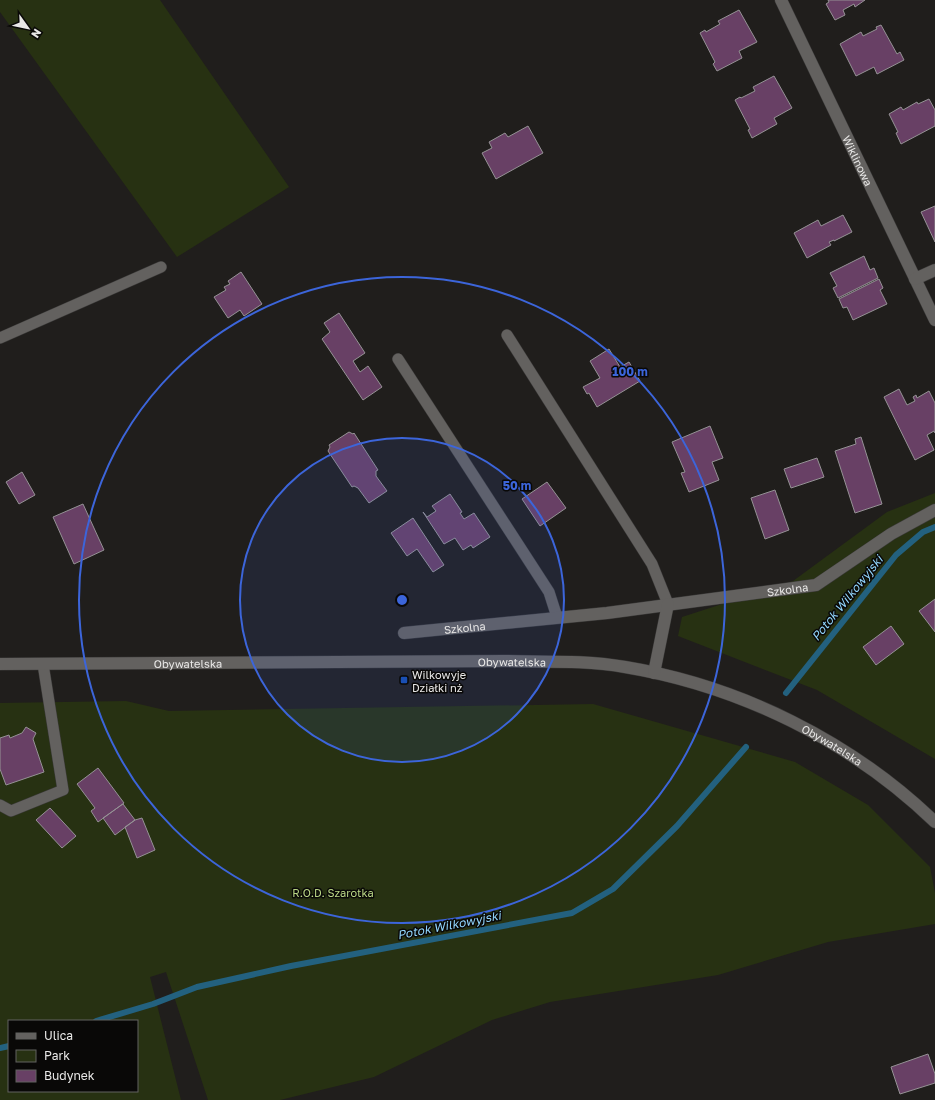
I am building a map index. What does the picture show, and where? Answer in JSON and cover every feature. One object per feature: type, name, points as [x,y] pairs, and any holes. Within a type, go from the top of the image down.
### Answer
[{"type":"street","name":"Wiklinowa","points":[[781,0],[935,320]]},
{"type":"street","points":[[915,279],[935,270]]},
{"type":"street","name":"Szkolna","points":[[404,633],[557,617],[816,585],[891,534],[935,510]]},
{"type":"street","points":[[654,673],[668,604]]},
{"type":"street","name":"Obywatelska","points":[[0,664],[511,661],[582,662],[625,667],[693,682],[726,693],[796,723],[843,749],[920,807],[935,822]]},
{"type":"lane","points":[[0,338],[161,267]]},
{"type":"lane","points":[[507,335],[652,564],[668,604]]},
{"type":"lane","points":[[398,359],[549,592],[557,617]]},
{"type":"lane","points":[[0,805],[11,811],[63,790],[43,664]]},
{"type":"green space","points":[[0,0],[160,0],[289,187],[177,257],[0,12]]},
{"type":"green space","points":[[935,493],[935,759],[817,690],[678,636],[682,617],[793,581],[887,512]]},
{"type":"green space","name":"R.O.D. Szarotka","points":[[126,701],[169,711],[593,704],[795,762],[868,805],[930,867],[935,893],[935,924],[828,942],[718,975],[550,1002],[492,1020],[374,1077],[280,1100],[208,1100],[166,972],[150,977],[181,1100],[0,1100],[0,703]]},
{"type":"building","points":[[828,0],[865,0],[855,7],[854,4],[843,10],[845,15],[835,20],[826,4],[829,2]]},
{"type":"building","points":[[739,10],[757,42],[739,51],[742,58],[717,71],[713,64],[715,62],[700,33],[705,30],[706,32],[720,24],[718,21]]},
{"type":"building","points":[[881,25],[897,54],[900,52],[904,60],[877,74],[874,67],[856,76],[840,44],[861,32],[863,36],[877,29],[876,27]]},
{"type":"building","points":[[774,76],[792,108],[774,118],[777,124],[752,138],[748,130],[750,129],[735,100],[755,91],[753,87]]},
{"type":"building","points":[[929,99],[935,110],[935,126],[901,144],[896,133],[898,132],[889,114],[901,107],[903,110],[917,102],[918,104]]},
{"type":"building","points":[[528,126],[543,153],[496,179],[482,153],[492,148],[489,142],[505,133],[508,137]]},
{"type":"building","points":[[935,206],[935,242],[921,212]]},
{"type":"building","points":[[843,215],[852,232],[829,242],[831,245],[807,258],[794,233],[818,220],[821,226]]},
{"type":"building","points":[[864,256],[870,270],[874,268],[878,278],[838,298],[833,288],[837,286],[830,273]]},
{"type":"building","points":[[241,272],[262,304],[244,316],[240,310],[228,318],[214,297],[226,290],[224,287],[230,284],[228,281]]},
{"type":"building","points":[[879,279],[883,288],[880,290],[887,304],[853,320],[847,307],[843,308],[839,299]]},
{"type":"building","points":[[339,313],[365,353],[353,361],[360,372],[368,366],[382,387],[363,400],[322,339],[330,332],[324,323]]},
{"type":"building","points":[[609,349],[620,367],[629,362],[640,381],[597,407],[589,393],[587,394],[583,387],[600,378],[590,361]]},
{"type":"building","points":[[899,389],[907,405],[915,401],[913,397],[916,395],[917,398],[929,391],[935,403],[935,433],[934,431],[927,435],[934,450],[915,460],[884,397]]},
{"type":"building","points":[[710,426],[723,458],[712,462],[719,480],[689,492],[681,473],[685,472],[672,442]]},
{"type":"building","points":[[349,432],[354,433],[378,470],[376,471],[376,476],[387,491],[369,503],[358,488],[354,486],[352,487],[328,451],[330,447],[329,445]]},
{"type":"building","points":[[861,437],[882,504],[855,513],[835,451],[856,444],[855,439]]},
{"type":"building","points":[[817,458],[824,477],[791,488],[784,469]]},
{"type":"building","points":[[22,472],[35,495],[19,504],[6,482]]},
{"type":"building","points":[[547,482],[566,508],[540,526],[522,499]]},
{"type":"building","points":[[775,490],[789,530],[765,539],[751,498]]},
{"type":"building","points":[[450,494],[462,512],[460,513],[464,519],[474,513],[490,537],[473,548],[471,545],[463,550],[455,538],[444,544],[423,512],[427,517],[436,511],[432,506]]},
{"type":"building","points":[[83,504],[104,550],[74,564],[53,517]]},
{"type":"building","points":[[413,518],[444,565],[433,572],[417,549],[407,556],[391,533]]},
{"type":"building","points":[[935,599],[935,632],[919,611]]},
{"type":"building","points":[[891,626],[904,644],[876,665],[863,647]]},
{"type":"building","points":[[26,727],[36,733],[33,739],[44,772],[6,785],[0,769],[0,738],[9,735],[10,738],[22,733]]},
{"type":"building","points":[[98,768],[124,803],[98,822],[91,811],[95,808],[77,784]]},
{"type":"building","points":[[123,804],[135,820],[115,835],[103,818]]},
{"type":"building","points":[[50,808],[76,836],[62,848],[36,820]]},
{"type":"building","points":[[142,818],[155,850],[137,858],[125,827],[135,820]]},
{"type":"building","points":[[928,1054],[935,1074],[935,1083],[900,1094],[891,1067]]},
{"type":"waterway","name":"Potok Wilkowyjski","points":[[786,693],[896,555],[923,532],[935,527]]},
{"type":"waterway","name":"Potok Wilkowyjski","points":[[99,1020],[153,1004],[197,987],[291,966],[572,913],[613,889],[677,826],[746,747]]},
{"type":"waterway","name":"Potok Wilkowyjski","points":[[0,1048],[8,1046]]},
{"type":"place","name":"Wilkowyje Działki nż","points":[[404,680]]}]
